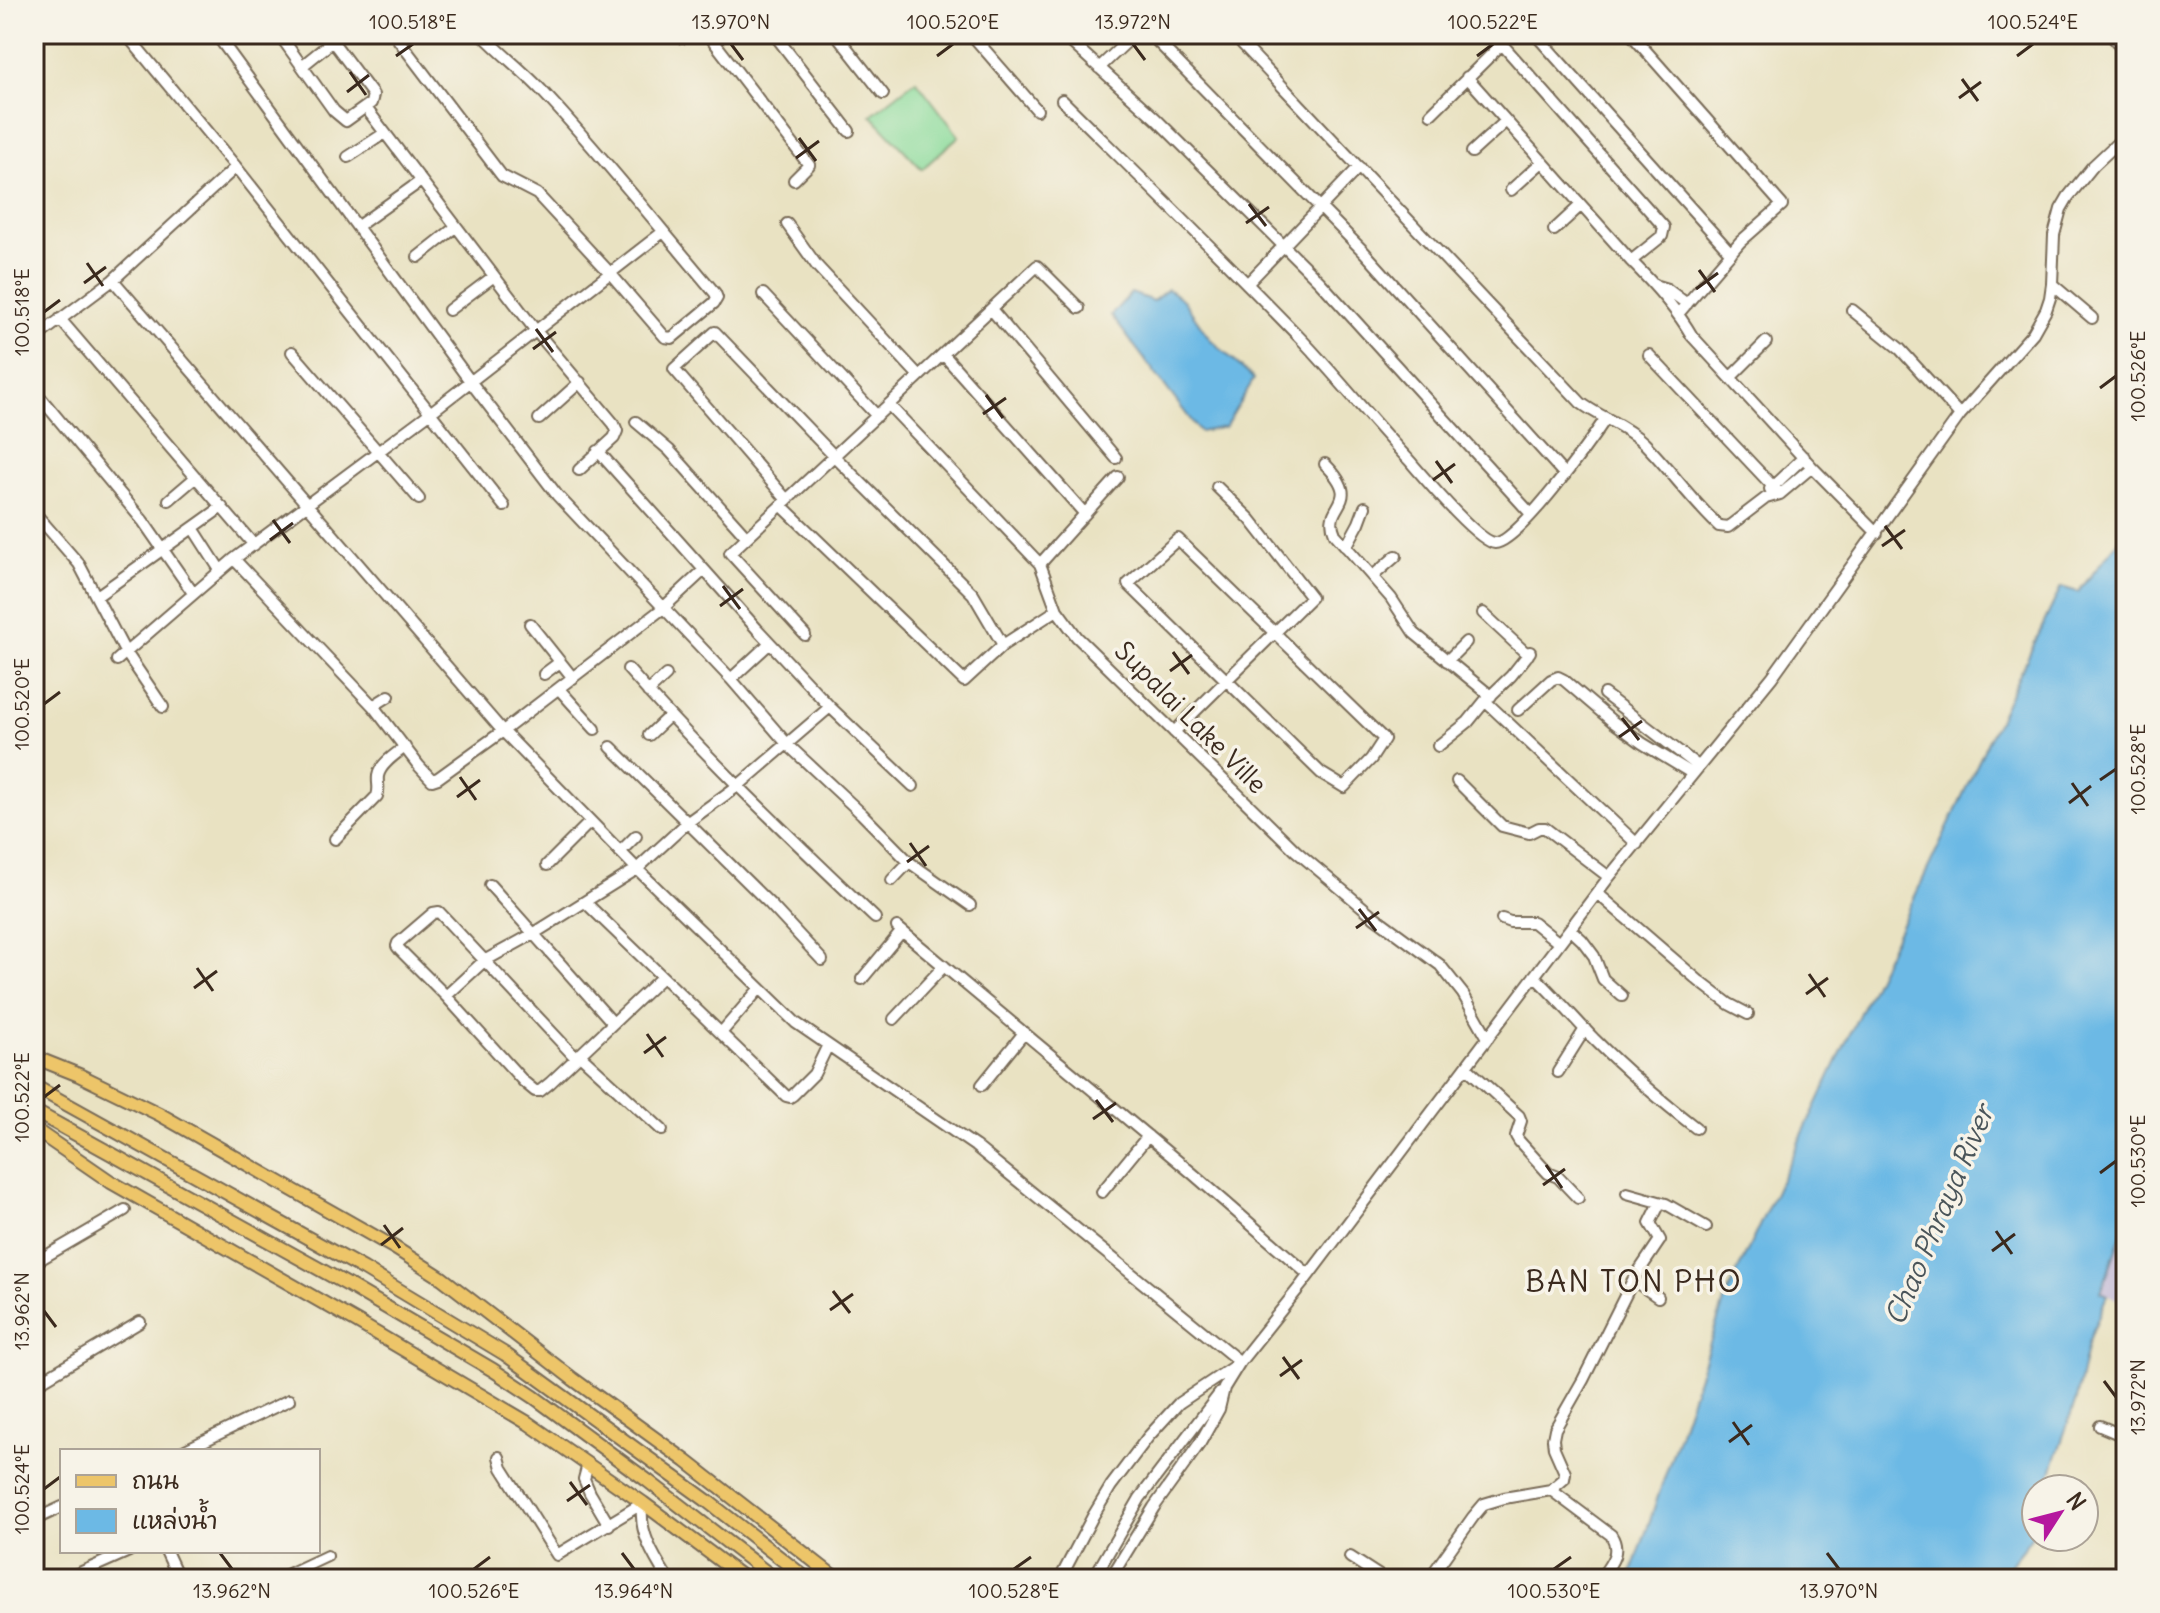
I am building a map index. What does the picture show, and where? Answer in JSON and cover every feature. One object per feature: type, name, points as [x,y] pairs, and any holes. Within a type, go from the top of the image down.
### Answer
[{"type":"main road","points":[[34,1057],[159,1114],[395,1248],[474,1301],[837,1579]]},
{"type":"main road","points":[[34,1086],[378,1276],[505,1354],[807,1579]]},
{"type":"main road","points":[[34,1111],[364,1294],[493,1370],[534,1397],[775,1579]]},
{"type":"main road","points":[[34,1129],[111,1182],[516,1416],[643,1503],[745,1579]]},
{"type":"main road","points":[[652,1461],[686,1461]]},
{"type":"main road","points":[[682,1507],[709,1551]]},
{"type":"street","points":[[126,34],[236,167],[504,506]]},
{"type":"street","points":[[216,34],[557,495],[731,679],[788,745],[909,862],[970,905]]},
{"type":"street","points":[[279,34],[302,66],[342,119],[351,119],[371,103],[373,95],[330,38],[302,66]]},
{"type":"street","points":[[394,34],[502,176],[537,194],[665,337],[672,338],[717,298],[715,293],[577,128],[541,89],[482,34]]},
{"type":"street","points":[[708,34],[809,165],[794,180]]},
{"type":"street","points":[[774,34],[849,131]]},
{"type":"street","points":[[836,34],[883,94]]},
{"type":"street","points":[[971,34],[1037,110]]},
{"type":"street","points":[[1062,34],[1156,119],[1283,245],[1531,514]]},
{"type":"street","points":[[1099,68],[1135,34]]},
{"type":"street","points":[[1150,34],[1365,253],[1565,475]]},
{"type":"street","points":[[1233,34],[1581,403],[1644,443],[1719,526],[1728,527],[1812,467]]},
{"type":"street","points":[[1493,34],[1662,223],[1665,232],[1662,236],[1631,261]]},
{"type":"street","points":[[1535,34],[1731,253]]},
{"type":"street","points":[[1631,34],[1782,205],[1731,253],[1678,314]]},
{"type":"street","points":[[2111,34],[2126,55]]},
{"type":"street","points":[[1431,114],[1502,44]]},
{"type":"street","points":[[1467,77],[1580,206],[1655,285],[1692,336],[1877,533]]},
{"type":"street","points":[[1062,100],[1305,343],[1400,451],[1491,543],[1506,540],[1531,514],[1565,475],[1606,418]]},
{"type":"street","points":[[366,108],[536,331],[610,417],[617,431],[614,438],[579,470]]},
{"type":"street","points":[[1472,152],[1506,121]]},
{"type":"street","points":[[348,157],[385,133]]},
{"type":"street","points":[[1093,1579],[1140,1498],[1224,1388],[1240,1362],[1609,877],[1772,677],[1960,415],[2033,333],[2046,310],[2052,284],[2054,235],[2061,209],[2093,166],[2126,135]]},
{"type":"street","points":[[1511,190],[1542,162]]},
{"type":"street","points":[[34,339],[113,280],[236,167]]},
{"type":"street","points":[[1247,284],[1359,167]]},
{"type":"street","points":[[358,226],[421,181]]},
{"type":"street","points":[[1554,230],[1580,206]]},
{"type":"street","points":[[787,224],[817,266],[919,376]]},
{"type":"street","points":[[418,257],[456,227]]},
{"type":"street","points":[[122,656],[234,559],[430,413],[663,232]]},
{"type":"street","points":[[805,635],[730,553],[1037,266],[1079,308]]},
{"type":"street","points":[[449,310],[494,276]]},
{"type":"street","points":[[113,280],[503,731],[637,869],[796,1023],[975,1146],[1240,1362]]},
{"type":"street","points":[[2052,284],[2092,318]]},
{"type":"street","points":[[1655,285],[1667,289],[1687,304]]},
{"type":"street","points":[[763,294],[877,416]]},
{"type":"street","points":[[991,309],[1116,458]]},
{"type":"street","points":[[1852,310],[1900,349],[1960,415]]},
{"type":"street","points":[[60,319],[254,545]]},
{"type":"street","points":[[1003,645],[973,594],[715,332],[674,369],[784,502],[964,681],[1003,645],[1057,610]]},
{"type":"street","points":[[1731,377],[1766,342]]},
{"type":"street","points":[[292,352],[419,499]]},
{"type":"street","points":[[943,354],[1085,514]]},
{"type":"street","points":[[1649,355],[1776,490]]},
{"type":"street","points":[[539,419],[580,382]]},
{"type":"street","points":[[34,390],[114,484],[193,593]]},
{"type":"street","name":"Supalai Lake Ville","points":[[889,405],[1040,564],[1057,610],[1077,637],[1296,851],[1372,915],[1440,965],[1463,994],[1488,1038]]},
{"type":"street","points":[[636,422],[669,450],[747,537]]},
{"type":"street","points":[[598,451],[830,707],[913,786]]},
{"type":"street","points":[[1776,490],[1804,457]]},
{"type":"street","points":[[1325,464],[1344,488],[1332,528],[1391,598],[1414,633],[1488,698],[1637,844]]},
{"type":"street","points":[[169,500],[196,477]]},
{"type":"street","points":[[1040,564],[1118,477]]},
{"type":"street","points":[[1174,732],[1311,597],[1250,519],[1217,487]]},
{"type":"street","points":[[97,596],[222,507]]},
{"type":"street","points":[[1346,547],[1365,507]]},
{"type":"street","points":[[34,512],[79,564],[97,596],[122,656],[163,707]]},
{"type":"street","points":[[193,528],[220,570]]},
{"type":"street","points":[[1178,539],[1274,634],[1384,739],[1371,759],[1344,787],[1321,773],[1128,584],[1178,539]]},
{"type":"street","points":[[1373,576],[1396,556]]},
{"type":"street","points":[[234,559],[373,706],[432,780],[559,689],[662,609],[704,570]]},
{"type":"street","points":[[1438,746],[1468,722],[1529,654],[1483,613]]},
{"type":"street","points":[[530,624],[573,678]]},
{"type":"street","points":[[1447,661],[1466,642]]},
{"type":"street","points":[[731,679],[770,643]]},
{"type":"street","points":[[544,674],[560,662]]},
{"type":"street","points":[[628,669],[669,716],[875,918]]},
{"type":"street","points":[[648,692],[666,675]]},
{"type":"street","points":[[1518,710],[1558,677],[1622,729],[1696,770]]},
{"type":"street","points":[[559,689],[595,729]]},
{"type":"street","points":[[1604,694],[1696,770]]},
{"type":"street","points":[[373,706],[389,696]]},
{"type":"street","points":[[446,996],[484,961],[637,869],[688,822],[739,785],[830,707]]},
{"type":"street","points":[[649,735],[669,716]]},
{"type":"street","points":[[335,839],[377,796],[380,788],[378,775],[382,767],[405,747]]},
{"type":"street","points":[[611,747],[822,960]]},
{"type":"street","points":[[1457,781],[1502,826],[1529,833],[1545,828],[1609,877]]},
{"type":"street","points":[[547,865],[590,822]]},
{"type":"street","points":[[620,852],[636,836]]},
{"type":"street","points":[[892,880],[909,862]]},
{"type":"street","points":[[490,885],[613,1023]]},
{"type":"street","points":[[1597,893],[1699,981],[1748,1014]]},
{"type":"street","points":[[585,902],[786,1096],[790,1097],[814,1074],[828,1045]]},
{"type":"street","points":[[662,977],[577,1056],[540,1091],[535,1091],[397,946],[433,913],[439,912],[577,1056],[662,1130]]},
{"type":"street","points":[[1502,919],[1533,922],[1559,943]]},
{"type":"street","points":[[862,979],[899,929],[1309,1275]]},
{"type":"street","points":[[1570,929],[1594,956],[1603,979],[1622,996]]},
{"type":"street","points":[[894,1019],[944,966]]},
{"type":"street","points":[[1534,976],[1657,1098],[1696,1128]]},
{"type":"street","points":[[721,1033],[760,988]]},
{"type":"street","points":[[1558,1072],[1585,1029]]},
{"type":"street","points":[[982,1085],[1024,1033]]},
{"type":"street","points":[[1466,1067],[1519,1116],[1521,1121],[1516,1136],[1519,1141],[1548,1173],[1558,1177],[1578,1198]]},
{"type":"street","points":[[1102,1192],[1148,1136]]},
{"type":"street","points":[[1627,1193],[1660,1203],[1706,1227]]},
{"type":"street","points":[[1429,1579],[1484,1504],[1551,1490],[1564,1479],[1565,1473],[1554,1448],[1555,1429],[1633,1280],[1660,1240],[1650,1223],[1660,1203]]},
{"type":"street","points":[[34,1263],[125,1210]]},
{"type":"street","points":[[1633,1280],[1658,1297]]},
{"type":"street","points":[[34,1385],[140,1322]]},
{"type":"street","points":[[1060,1579],[1111,1486],[1148,1437],[1179,1403],[1240,1362]]},
{"type":"street","points":[[1110,1579],[1154,1507],[1200,1443],[1219,1409],[1224,1388]]},
{"type":"street","points":[[187,1449],[289,1400]]},
{"type":"street","points":[[2100,1426],[2126,1437]]},
{"type":"street","points":[[499,1457],[502,1468],[557,1555],[643,1503]]},
{"type":"street","points":[[588,1464],[584,1479],[609,1525]]},
{"type":"street","points":[[1551,1490],[1615,1541],[1613,1561],[1600,1579]]},
{"type":"street","points":[[643,1503],[641,1512],[649,1549],[668,1579]]},
{"type":"street","points":[[34,1520],[60,1508]]},
{"type":"street","points":[[66,1579],[124,1553]]},
{"type":"street","points":[[167,1553],[179,1579]]},
{"type":"street","points":[[278,1579],[327,1556]]},
{"type":"street","points":[[1350,1557],[1384,1579]]},
{"type":"shaded area","points":[[2126,1221],[2126,1303],[2100,1292]]},
{"type":"green space","points":[[916,80],[959,136],[922,169],[871,115]]},
{"type":"water","points":[[1168,289],[1183,300],[1210,339],[1254,379],[1225,427],[1200,432],[1111,315],[1131,293],[1153,301]]},
{"type":"water","name":"Chao Phraya River","points":[[2126,532],[2126,1221],[2101,1292],[2107,1295],[2088,1343],[2076,1400],[2051,1473],[2020,1473],[2020,1552],[2010,1566],[2006,1579],[1630,1579],[1726,1296],[2061,587],[2078,592]]},
{"type":"district","name":"BAN TON PHO","points":[[1634,1281]]}]
